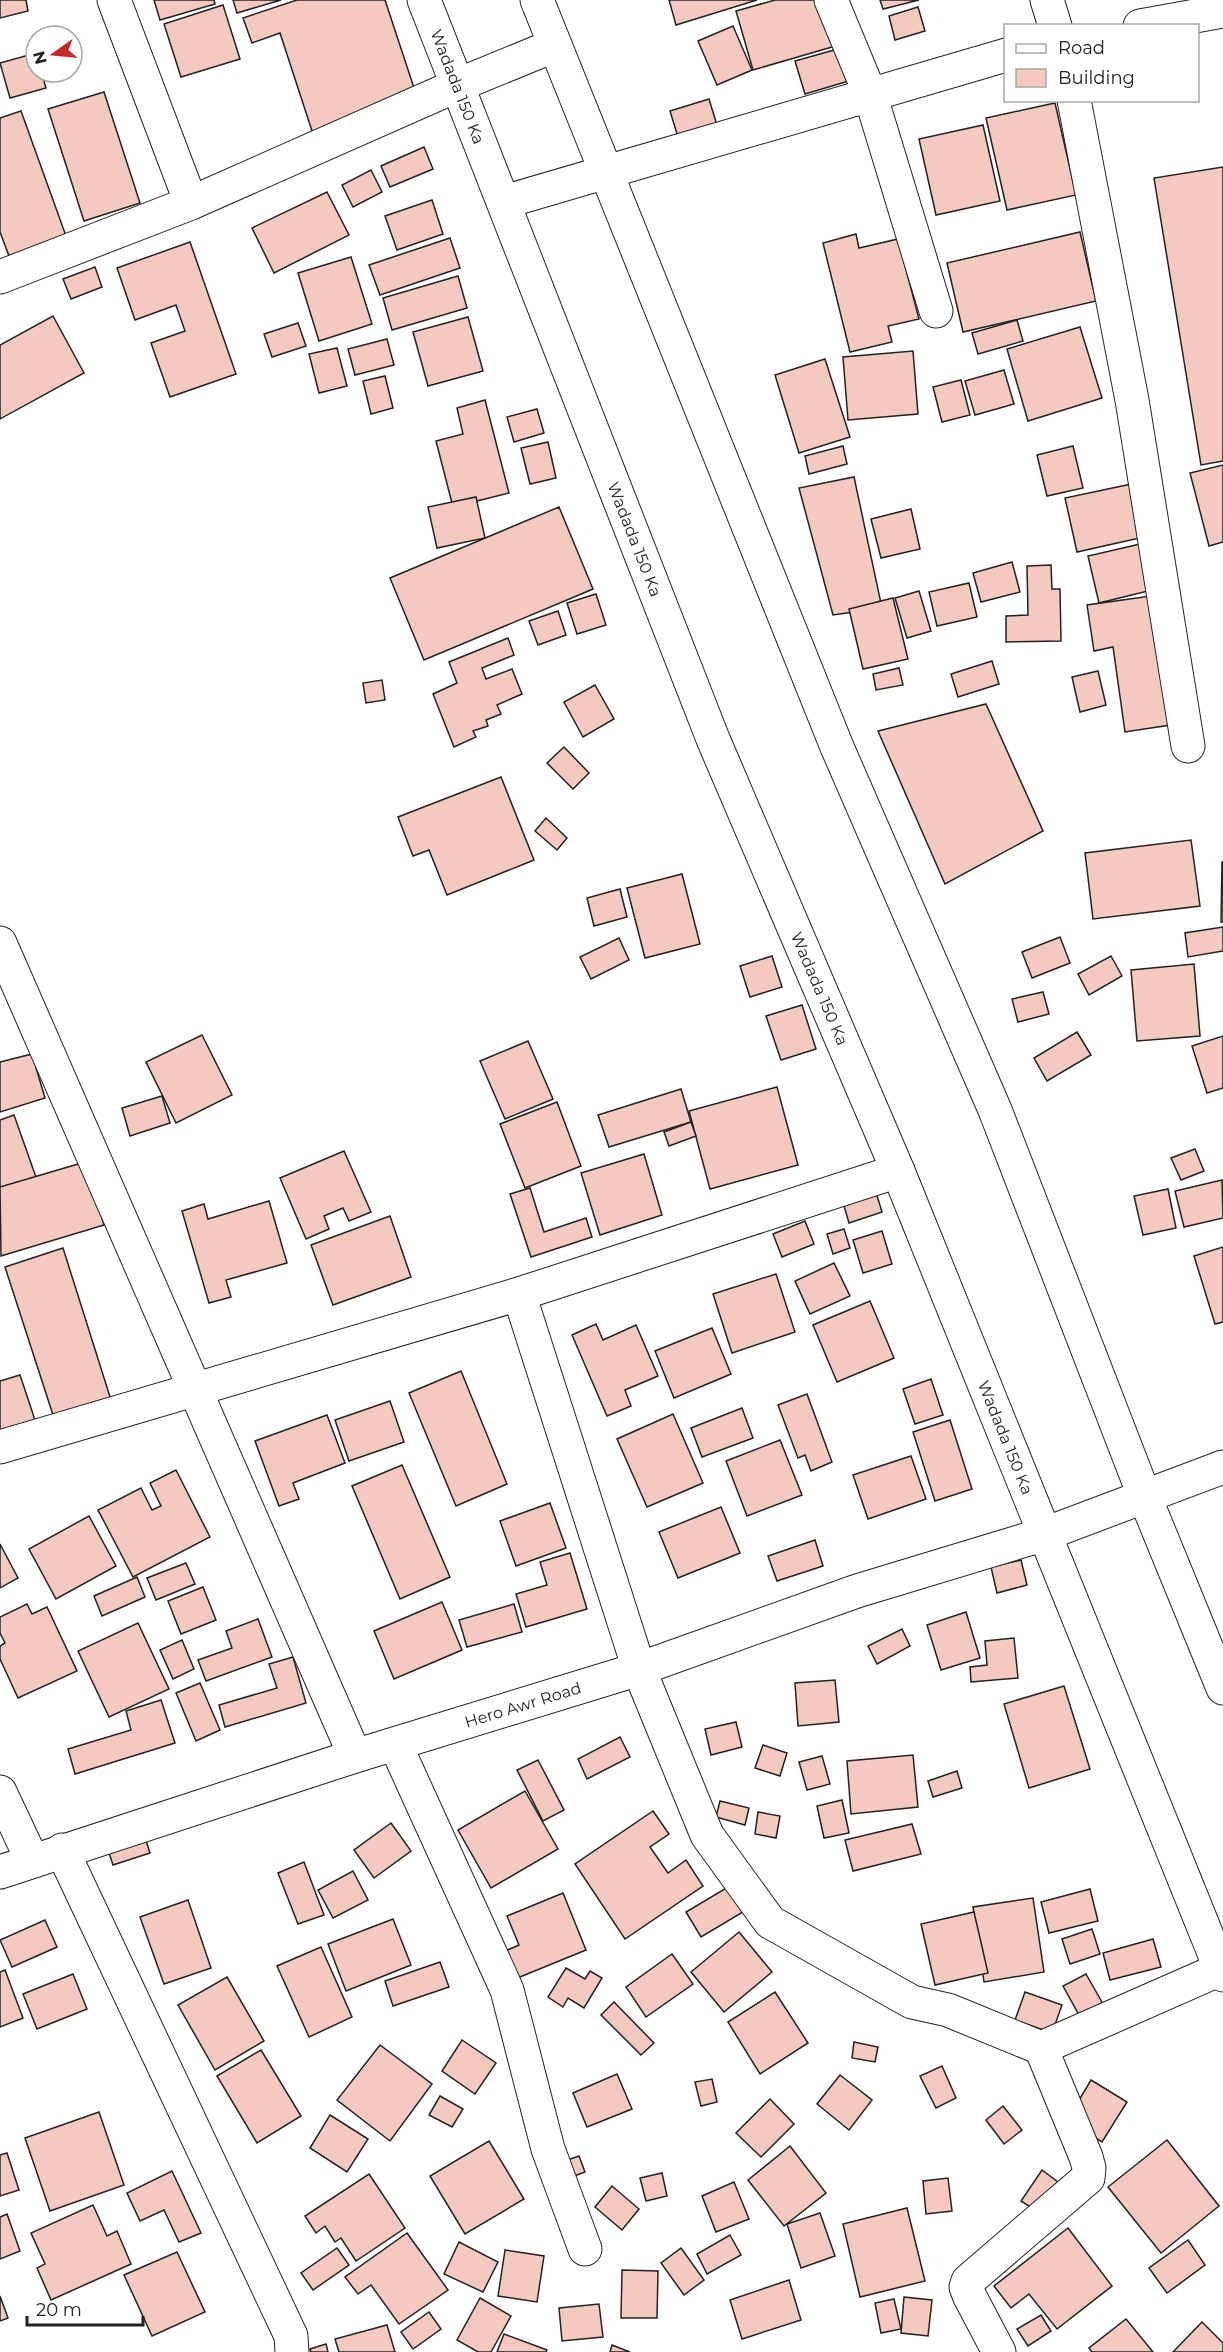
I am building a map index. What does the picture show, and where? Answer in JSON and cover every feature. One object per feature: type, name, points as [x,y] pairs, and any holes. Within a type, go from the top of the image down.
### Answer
[{"type":"street","points":[[114,0],[191,203]]},
{"type":"street","name":"Wadada 150 Ka","points":[[424,0],[713,739],[898,1171],[1222,1971]]},
{"type":"street","points":[[537,0],[837,747],[995,1110],[1144,1495],[1223,1688]]},
{"type":"street","points":[[831,0],[870,94],[936,311]]},
{"type":"street","points":[[1047,0],[1054,24]]},
{"type":"street","points":[[1151,24],[1223,11]]},
{"type":"street","points":[[0,276],[191,203],[458,85],[554,46]]},
{"type":"street","points":[[504,202],[1004,55]]},
{"type":"street","points":[[1074,102],[1132,400],[1188,746]]},
{"type":"street","points":[[0,943],[355,1756]]},
{"type":"street","points":[[0,1447],[519,1294],[898,1171]]},
{"type":"street","points":[[519,1294],[639,1669],[707,1834],[770,1922],[912,2002],[948,2010],[1041,2048],[1222,1971]]},
{"type":"street","name":"Hero Awr Road","points":[[0,1872],[355,1756],[396,1746],[639,1669],[857,1591],[1045,1534],[1223,1467]]},
{"type":"street","points":[[396,1746],[507,1990],[548,2149],[585,2249]]},
{"type":"street","points":[[0,1792],[47,1855],[291,2336],[291,2352]]},
{"type":"street","points":[[999,2352],[969,2295],[966,2287],[968,2281],[1088,2178],[1086,2157],[1041,2048]]},
{"type":"building","points":[[0,0],[26,0],[28,11],[0,18]]},
{"type":"building","points":[[154,0],[214,0],[215,4],[160,20]]},
{"type":"building","points":[[233,0],[281,0],[237,13]]},
{"type":"building","points":[[297,0],[385,0],[419,103],[314,137],[280,33],[252,43],[243,18]]},
{"type":"building","points":[[669,0],[757,0],[676,25]]},
{"type":"building","points":[[775,0],[844,0],[856,40],[753,70],[736,11]]},
{"type":"building","points":[[880,0],[919,0],[883,9]]},
{"type":"building","points":[[223,5],[240,59],[181,77],[164,24]]},
{"type":"building","points":[[918,7],[925,31],[895,40],[889,16]]},
{"type":"building","points":[[733,26],[752,70],[717,85],[698,41]]},
{"type":"building","points":[[852,45],[862,77],[805,94],[795,61]]},
{"type":"building","points":[[24,56],[24,84],[45,84],[46,88],[10,98],[0,63]]},
{"type":"building","points":[[104,92],[140,203],[84,221],[48,109]]},
{"type":"building","points":[[709,99],[720,135],[681,147],[670,111]]},
{"type":"building","points":[[1055,103],[1076,195],[1007,210],[986,118]]},
{"type":"building","points":[[21,111],[66,236],[9,256],[0,232],[0,118]]},
{"type":"building","points":[[983,125],[1000,201],[936,215],[919,139]]},
{"type":"building","points":[[424,147],[433,169],[390,187],[381,166]]},
{"type":"building","points":[[1223,167],[1223,461],[1201,465],[1154,178]]},
{"type":"building","points":[[371,170],[382,192],[353,207],[342,185]]},
{"type":"building","points":[[327,192],[349,235],[274,273],[252,228]]},
{"type":"building","points":[[432,200],[443,234],[397,250],[385,216]]},
{"type":"building","points":[[1080,232],[1096,301],[963,332],[947,263]]},
{"type":"building","points":[[856,234],[859,248],[898,239],[919,319],[888,326],[892,342],[850,352],[823,243]]},
{"type":"building","points":[[450,238],[460,268],[380,295],[369,265]]},
{"type":"building","points":[[190,242],[236,374],[170,397],[151,343],[185,331],[176,305],[135,320],[117,268]]},
{"type":"building","points":[[351,257],[372,324],[319,341],[298,273]]},
{"type":"building","points":[[95,267],[102,287],[71,299],[63,279]]},
{"type":"building","points":[[458,276],[467,308],[392,330],[383,298]]},
{"type":"building","points":[[53,316],[84,373],[0,419],[0,345]]},
{"type":"building","points":[[468,317],[483,371],[428,386],[413,332]]},
{"type":"building","points":[[1017,320],[1023,341],[978,354],[972,333]]},
{"type":"building","points":[[298,323],[306,346],[272,357],[264,334]]},
{"type":"building","points":[[1080,327],[1102,398],[1028,421],[1007,349]]},
{"type":"building","points":[[387,339],[394,365],[355,375],[348,349]]},
{"type":"building","points":[[337,348],[347,386],[319,393],[309,354]]},
{"type":"building","points":[[913,351],[918,414],[848,420],[843,357]]},
{"type":"building","points":[[825,359],[850,437],[799,453],[775,375]]},
{"type":"building","points":[[1004,370],[1014,404],[975,415],[965,381]]},
{"type":"building","points":[[385,376],[393,408],[371,414],[363,381]]},
{"type":"building","points":[[961,380],[970,415],[942,422],[933,387]]},
{"type":"building","points":[[485,400],[509,493],[453,507],[436,441],[463,434],[457,408]]},
{"type":"building","points":[[537,409],[544,433],[514,442],[507,417]]},
{"type":"building","points":[[548,442],[556,478],[530,484],[521,448]]},
{"type":"building","points":[[843,446],[847,464],[809,474],[805,456]]},
{"type":"building","points":[[1073,446],[1083,488],[1047,496],[1037,455]]},
{"type":"building","points":[[1223,465],[1223,542],[1209,546],[1190,473]]},
{"type":"building","points":[[854,477],[882,608],[833,615],[799,488]]},
{"type":"building","points":[[1141,482],[1153,535],[1077,552],[1065,498]]},
{"type":"building","points":[[476,497],[485,538],[437,548],[428,507]]},
{"type":"building","points":[[559,507],[593,589],[424,660],[390,578]]},
{"type":"building","points":[[911,509],[920,549],[881,558],[871,519]]},
{"type":"building","points":[[1149,542],[1160,588],[1099,603],[1088,556]]},
{"type":"building","points":[[1012,562],[1020,592],[981,602],[973,573]]},
{"type":"building","points":[[1051,565],[1052,589],[1060,589],[1061,641],[1006,642],[1006,616],[1028,615],[1027,566]]},
{"type":"building","points":[[969,583],[977,617],[937,626],[929,592]]},
{"type":"building","points":[[919,591],[931,631],[907,638],[895,598]]},
{"type":"building","points":[[596,594],[606,625],[577,634],[567,603]]},
{"type":"building","points":[[1158,595],[1177,724],[1125,732],[1113,647],[1094,651],[1087,605]]},
{"type":"building","points":[[893,598],[908,659],[863,669],[849,609]]},
{"type":"building","points":[[558,611],[566,635],[538,645],[529,621]]},
{"type":"building","points":[[508,638],[514,655],[482,668],[486,679],[512,669],[522,694],[497,705],[501,714],[486,720],[488,726],[473,731],[476,737],[454,747],[433,694],[457,683],[449,662]]},
{"type":"building","points":[[992,661],[999,684],[958,697],[951,674]]},
{"type":"building","points":[[899,668],[903,685],[876,690],[873,674]]},
{"type":"building","points":[[1098,671],[1106,705],[1080,712],[1072,677]]},
{"type":"building","points":[[382,680],[385,700],[366,703],[363,683]]},
{"type":"building","points":[[595,685],[614,719],[583,737],[564,702]]},
{"type":"building","points":[[986,704],[1043,831],[945,884],[878,731]]},
{"type":"building","points":[[564,747],[589,773],[573,789],[547,763]]},
{"type":"building","points":[[501,777],[534,860],[447,895],[429,850],[413,856],[398,817]]},
{"type":"building","points":[[546,818],[567,838],[557,850],[535,831]]},
{"type":"building","points":[[1191,840],[1200,906],[1093,919],[1085,853]]},
{"type":"building","points":[[1222,862],[1223,922],[1221,922]]},
{"type":"building","points":[[682,874],[700,944],[645,958],[627,888]]},
{"type":"building","points":[[620,889],[627,917],[594,926],[587,898]]},
{"type":"building","points":[[1223,927],[1223,951],[1188,957],[1185,933]]},
{"type":"building","points":[[1060,937],[1070,963],[1032,978],[1022,952]]},
{"type":"building","points":[[619,938],[629,960],[591,979],[580,957]]},
{"type":"building","points":[[772,956],[782,987],[750,997],[740,966]]},
{"type":"building","points":[[1111,956],[1122,976],[1089,995],[1078,974]]},
{"type":"building","points":[[1194,964],[1200,1036],[1137,1041],[1131,970]]},
{"type":"building","points":[[1043,992],[1049,1014],[1018,1022],[1012,999]]},
{"type":"building","points":[[802,1005],[816,1049],[781,1060],[766,1016]]},
{"type":"building","points":[[1077,1032],[1091,1055],[1047,1081],[1034,1058]]},
{"type":"building","points":[[202,1035],[232,1095],[176,1123],[146,1062]]},
{"type":"building","points":[[1223,1036],[1223,1088],[1207,1093],[1192,1046]]},
{"type":"building","points":[[528,1041],[553,1099],[505,1119],[480,1061]]},
{"type":"building","points":[[32,1054],[45,1098],[0,1112],[0,1062]]},
{"type":"building","points":[[777,1087],[798,1165],[710,1189],[689,1111]]},
{"type":"building","points":[[681,1089],[691,1122],[609,1147],[598,1115]]},
{"type":"building","points":[[162,1096],[170,1123],[130,1136],[122,1108]]},
{"type":"building","points":[[557,1102],[581,1166],[525,1188],[500,1124]]},
{"type":"building","points":[[14,1115],[37,1180],[0,1193],[0,1120]]},
{"type":"building","points":[[691,1122],[696,1136],[669,1146],[664,1132]]},
{"type":"building","points":[[1195,1149],[1204,1171],[1181,1180],[1171,1158]]},
{"type":"building","points":[[344,1151],[371,1212],[349,1221],[343,1208],[324,1216],[329,1229],[306,1239],[280,1178]]},
{"type":"building","points":[[644,1154],[662,1215],[600,1235],[581,1173]]},
{"type":"building","points":[[85,1162],[104,1225],[1,1256],[0,1187]]},
{"type":"building","points":[[1222,1180],[1223,1218],[1184,1227],[1175,1191]]},
{"type":"building","points":[[530,1188],[544,1232],[586,1218],[592,1237],[531,1257],[510,1194]]},
{"type":"building","points":[[875,1189],[882,1212],[849,1223],[842,1199]]},
{"type":"building","points":[[1168,1189],[1176,1228],[1143,1235],[1134,1196]]},
{"type":"building","points":[[269,1201],[287,1263],[226,1280],[231,1297],[209,1303],[182,1211],[204,1204],[208,1219]]},
{"type":"building","points":[[390,1216],[411,1277],[333,1305],[311,1245]]},
{"type":"building","points":[[805,1221],[814,1244],[782,1257],[773,1234]]},
{"type":"building","points":[[844,1229],[850,1248],[833,1254],[827,1234]]},
{"type":"building","points":[[882,1231],[892,1264],[863,1273],[853,1240]]},
{"type":"building","points":[[1223,1247],[1223,1322],[1215,1324],[1194,1256]]},
{"type":"building","points":[[63,1248],[111,1400],[54,1418],[5,1267]]},
{"type":"building","points":[[834,1263],[850,1296],[810,1314],[795,1281]]},
{"type":"building","points":[[776,1274],[795,1332],[732,1353],[713,1294]]},
{"type":"building","points":[[870,1301],[894,1358],[837,1382],[813,1325]]},
{"type":"building","points":[[596,1324],[603,1340],[636,1325],[658,1376],[625,1390],[631,1406],[607,1416],[572,1335]]},
{"type":"building","points":[[712,1328],[731,1374],[674,1398],[655,1351]]},
{"type":"building","points":[[461,1371],[507,1484],[456,1506],[409,1393]]},
{"type":"building","points":[[20,1375],[35,1420],[0,1431],[0,1381]]},
{"type":"building","points":[[931,1379],[943,1415],[915,1424],[903,1389]]},
{"type":"building","points":[[807,1394],[832,1462],[811,1471],[805,1455],[798,1458],[778,1405]]},
{"type":"building","points":[[390,1401],[404,1442],[349,1461],[335,1420]]},
{"type":"building","points":[[742,1408],[753,1438],[702,1457],[691,1428]]},
{"type":"building","points":[[673,1414],[703,1483],[647,1507],[617,1439]]},
{"type":"building","points":[[327,1415],[345,1463],[293,1483],[299,1499],[279,1506],[255,1441]]},
{"type":"building","points":[[950,1420],[972,1489],[935,1501],[913,1432]]},
{"type":"building","points":[[780,1440],[802,1495],[747,1516],[726,1461]]},
{"type":"building","points":[[911,1456],[926,1499],[868,1519],[853,1475]]},
{"type":"building","points":[[402,1465],[450,1577],[400,1599],[352,1486]]},
{"type":"building","points":[[176,1470],[210,1537],[133,1577],[98,1510],[141,1488],[152,1510],[161,1506],[150,1483]]},
{"type":"building","points":[[550,1503],[566,1548],[516,1566],[500,1521]]},
{"type":"building","points":[[721,1507],[740,1553],[678,1578],[659,1532]]},
{"type":"building","points":[[89,1516],[116,1566],[56,1599],[29,1549]]},
{"type":"building","points":[[815,1540],[823,1566],[777,1581],[768,1556]]},
{"type":"building","points":[[0,1544],[18,1578],[0,1588]]},
{"type":"building","points":[[570,1553],[587,1609],[526,1627],[516,1594],[547,1585],[540,1562]]},
{"type":"building","points":[[1021,1560],[1027,1585],[997,1593],[991,1567]]},
{"type":"building","points":[[186,1563],[195,1584],[156,1600],[147,1578]]},
{"type":"building","points":[[137,1577],[145,1597],[102,1616],[94,1596]]},
{"type":"building","points":[[203,1587],[216,1620],[181,1634],[168,1601]]},
{"type":"building","points":[[442,1602],[462,1650],[394,1679],[374,1631]]},
{"type":"building","points":[[27,1604],[32,1614],[47,1607],[77,1671],[18,1698],[0,1659],[0,1646],[5,1643],[0,1633],[0,1617]]},
{"type":"building","points":[[514,1604],[522,1632],[467,1647],[459,1620]]},
{"type":"building","points":[[966,1612],[980,1658],[941,1670],[927,1625]]},
{"type":"building","points":[[258,1619],[272,1657],[206,1681],[198,1660],[232,1648],[226,1631]]},
{"type":"building","points":[[138,1623],[169,1689],[109,1717],[78,1651]]},
{"type":"building","points":[[902,1629],[910,1646],[877,1664],[868,1646]]},
{"type":"building","points":[[1014,1638],[1018,1678],[971,1682],[970,1667],[987,1665],[985,1641]]},
{"type":"building","points":[[182,1640],[194,1669],[173,1679],[160,1650]]},
{"type":"building","points":[[293,1657],[306,1703],[225,1727],[219,1705],[277,1688],[269,1664]]},
{"type":"building","points":[[835,1680],[839,1722],[798,1726],[795,1683]]},
{"type":"building","points":[[200,1683],[220,1730],[196,1741],[176,1693]]},
{"type":"building","points":[[1064,1686],[1090,1769],[1029,1788],[1004,1704]]},
{"type":"building","points":[[161,1700],[175,1743],[75,1774],[68,1749],[131,1730],[126,1711]]},
{"type":"building","points":[[736,1722],[742,1747],[711,1755],[705,1729]]},
{"type":"building","points":[[620,1737],[630,1757],[587,1779],[578,1759]]},
{"type":"building","points":[[763,1745],[787,1753],[780,1776],[755,1768]]},
{"type":"building","points":[[913,1755],[918,1807],[851,1814],[847,1761]]},
{"type":"building","points":[[822,1756],[830,1784],[807,1790],[799,1762]]},
{"type":"building","points":[[538,1760],[564,1810],[543,1821],[517,1770]]},
{"type":"building","points":[[957,1771],[962,1788],[933,1797],[928,1781]]},
{"type":"building","points":[[525,1791],[558,1849],[491,1888],[458,1830]]},
{"type":"building","points":[[842,1800],[849,1833],[824,1838],[817,1806]]},
{"type":"building","points":[[720,1801],[749,1808],[745,1825],[716,1817]]},
{"type":"building","points":[[653,1811],[669,1834],[650,1847],[668,1873],[686,1860],[703,1886],[625,1939],[575,1864]]},
{"type":"building","points":[[758,1812],[780,1816],[776,1838],[755,1834]]},
{"type":"building","points":[[391,1823],[411,1851],[374,1878],[354,1850]]},
{"type":"building","points":[[912,1824],[921,1854],[853,1871],[845,1840]]},
{"type":"building","points":[[143,1831],[150,1853],[113,1865],[106,1844]]},
{"type":"building","points":[[304,1862],[324,1915],[298,1924],[278,1873]]},
{"type":"building","points":[[353,1871],[368,1900],[333,1918],[318,1890]]},
{"type":"building","points":[[738,1881],[753,1906],[701,1937],[686,1912]]},
{"type":"building","points":[[1090,1889],[1098,1921],[1049,1933],[1041,1902]]},
{"type":"building","points":[[563,1893],[586,1950],[515,1979],[503,1952],[519,1945],[507,1916]]},
{"type":"building","points":[[1033,1898],[1044,1972],[984,1982],[973,1907]]},
{"type":"building","points":[[188,1900],[211,1968],[164,1984],[140,1917]]},
{"type":"building","points":[[974,1912],[988,1973],[935,1985],[921,1924]]},
{"type":"building","points":[[393,1919],[411,1965],[346,1991],[328,1944]]},
{"type":"building","points":[[45,1920],[57,1947],[12,1967],[0,1940]]},
{"type":"building","points":[[1092,1929],[1100,1954],[1070,1964],[1062,1939]]},
{"type":"building","points":[[739,1932],[772,1972],[724,2012],[691,1972]]},
{"type":"building","points":[[1153,1939],[1161,1967],[1110,1980],[1103,1953]]},
{"type":"building","points":[[321,1947],[352,2017],[309,2037],[277,1966]]},
{"type":"building","points":[[672,1954],[693,1984],[646,2017],[626,1987]]},
{"type":"building","points":[[440,1962],[449,1987],[393,2006],[385,1981]]},
{"type":"building","points":[[566,1968],[585,1979],[590,1971],[602,1978],[584,2008],[568,1998],[563,2007],[548,1997]]},
{"type":"building","points":[[5,1970],[23,2018],[0,2027],[0,1972]]},
{"type":"building","points":[[73,1974],[87,2009],[37,2029],[23,1994]]},
{"type":"building","points":[[1086,1974],[1107,2011],[1084,2024],[1063,1986]]},
{"type":"building","points":[[227,1977],[264,2041],[215,2070],[178,2005]]},
{"type":"building","points":[[775,1992],[808,2043],[760,2074],[728,2022]]},
{"type":"building","points":[[1025,1992],[1062,2005],[1052,2033],[1015,2020]]},
{"type":"building","points":[[614,2002],[654,2043],[641,2055],[601,2015]]},
{"type":"building","points":[[462,2040],[496,2063],[475,2094],[442,2071]]},
{"type":"building","points":[[854,2042],[878,2047],[875,2062],[852,2058]]},
{"type":"building","points":[[380,2045],[432,2084],[390,2141],[337,2100]]},
{"type":"building","points":[[261,2050],[301,2116],[257,2143],[217,2076]]},
{"type":"building","points":[[942,2066],[956,2098],[936,2108],[920,2076]]},
{"type":"building","points":[[617,2074],[632,2109],[587,2127],[573,2093]]},
{"type":"building","points":[[840,2075],[872,2100],[849,2130],[817,2104]]},
{"type":"building","points":[[712,2079],[717,2102],[701,2106],[695,2082]]},
{"type":"building","points":[[1091,2080],[1127,2102],[1102,2142],[1067,2120]]},
{"type":"building","points":[[440,2096],[463,2109],[452,2127],[429,2115]]},
{"type":"building","points":[[770,2099],[794,2124],[761,2157],[736,2133]]},
{"type":"building","points":[[1003,2106],[1022,2130],[1004,2144],[986,2120]]},
{"type":"building","points":[[99,2112],[124,2185],[50,2211],[25,2138]]},
{"type":"building","points":[[330,2115],[368,2139],[347,2172],[310,2148]]},
{"type":"building","points":[[1167,2140],[1219,2206],[1161,2253],[1108,2187]]},
{"type":"building","points":[[489,2141],[524,2199],[465,2234],[430,2176]]},
{"type":"building","points":[[790,2146],[826,2193],[784,2226],[748,2180]]},
{"type":"building","points":[[7,2153],[19,2190],[0,2196],[0,2155]]},
{"type":"building","points":[[579,2156],[585,2172],[566,2179],[559,2163]]},
{"type":"building","points":[[1042,2170],[1058,2182],[1038,2212],[1021,2201]]},
{"type":"building","points":[[172,2171],[201,2233],[179,2242],[164,2210],[140,2221],[127,2193]]},
{"type":"building","points":[[662,2173],[667,2196],[646,2201],[640,2178]]},
{"type":"building","points":[[369,2174],[405,2228],[356,2261],[341,2238],[335,2242],[325,2226],[316,2233],[305,2216]]},
{"type":"building","points":[[948,2178],[952,2211],[926,2214],[923,2181]]},
{"type":"building","points":[[734,2182],[749,2219],[716,2232],[702,2196]]},
{"type":"building","points":[[612,2186],[639,2209],[622,2230],[595,2207]]},
{"type":"building","points":[[93,2205],[107,2236],[117,2231],[131,2264],[51,2300],[37,2268],[45,2264],[31,2233]]},
{"type":"building","points":[[907,2208],[925,2281],[860,2297],[843,2224]]},
{"type":"building","points":[[820,2213],[835,2256],[801,2268],[787,2224]]},
{"type":"building","points":[[7,2214],[20,2251],[0,2259],[0,2217]]},
{"type":"building","points":[[1068,2228],[1112,2286],[1057,2329],[1029,2294],[1011,2308],[994,2286]]},
{"type":"building","points":[[407,2233],[448,2290],[399,2324],[371,2285],[358,2294],[345,2277]]},
{"type":"building","points":[[730,2235],[741,2255],[707,2274],[697,2254]]},
{"type":"building","points":[[1188,2240],[1205,2265],[1167,2293],[1149,2268]]},
{"type":"building","points":[[459,2242],[498,2262],[483,2292],[444,2274]]},
{"type":"building","points":[[337,2248],[349,2265],[313,2290],[301,2273]]},
{"type":"building","points":[[681,2248],[704,2280],[684,2295],[661,2263]]},
{"type":"building","points":[[505,2250],[544,2256],[537,2302],[498,2296]]},
{"type":"building","points":[[177,2252],[205,2312],[152,2336],[124,2275]]},
{"type":"building","points":[[622,2270],[658,2271],[657,2318],[621,2318]]},
{"type":"building","points":[[789,2280],[801,2320],[742,2339],[730,2300]]},
{"type":"building","points":[[0,2296],[8,2318],[0,2321]]},
{"type":"building","points":[[904,2297],[932,2300],[928,2336],[901,2333]]},
{"type":"building","points":[[480,2298],[511,2316],[491,2352],[478,2352],[457,2340]]},
{"type":"building","points":[[894,2299],[901,2329],[881,2333],[875,2303]]},
{"type":"building","points":[[599,2304],[603,2337],[562,2341],[559,2308]]},
{"type":"building","points":[[429,2312],[441,2329],[413,2349],[401,2332]]},
{"type":"building","points":[[1041,2315],[1051,2331],[1028,2346],[1017,2329]]},
{"type":"building","points":[[1126,2319],[1153,2352],[1092,2352],[1089,2348]]},
{"type":"building","points":[[1202,2322],[1223,2343],[1223,2352],[1173,2352]]},
{"type":"building","points":[[387,2325],[395,2352],[339,2352],[335,2339]]},
{"type":"building","points":[[504,2334],[547,2350],[546,2352],[497,2352]]},
{"type":"building","points":[[326,2344],[328,2352],[311,2352],[310,2349]]},
{"type":"building","points":[[612,2345],[630,2352],[610,2352]]}]
